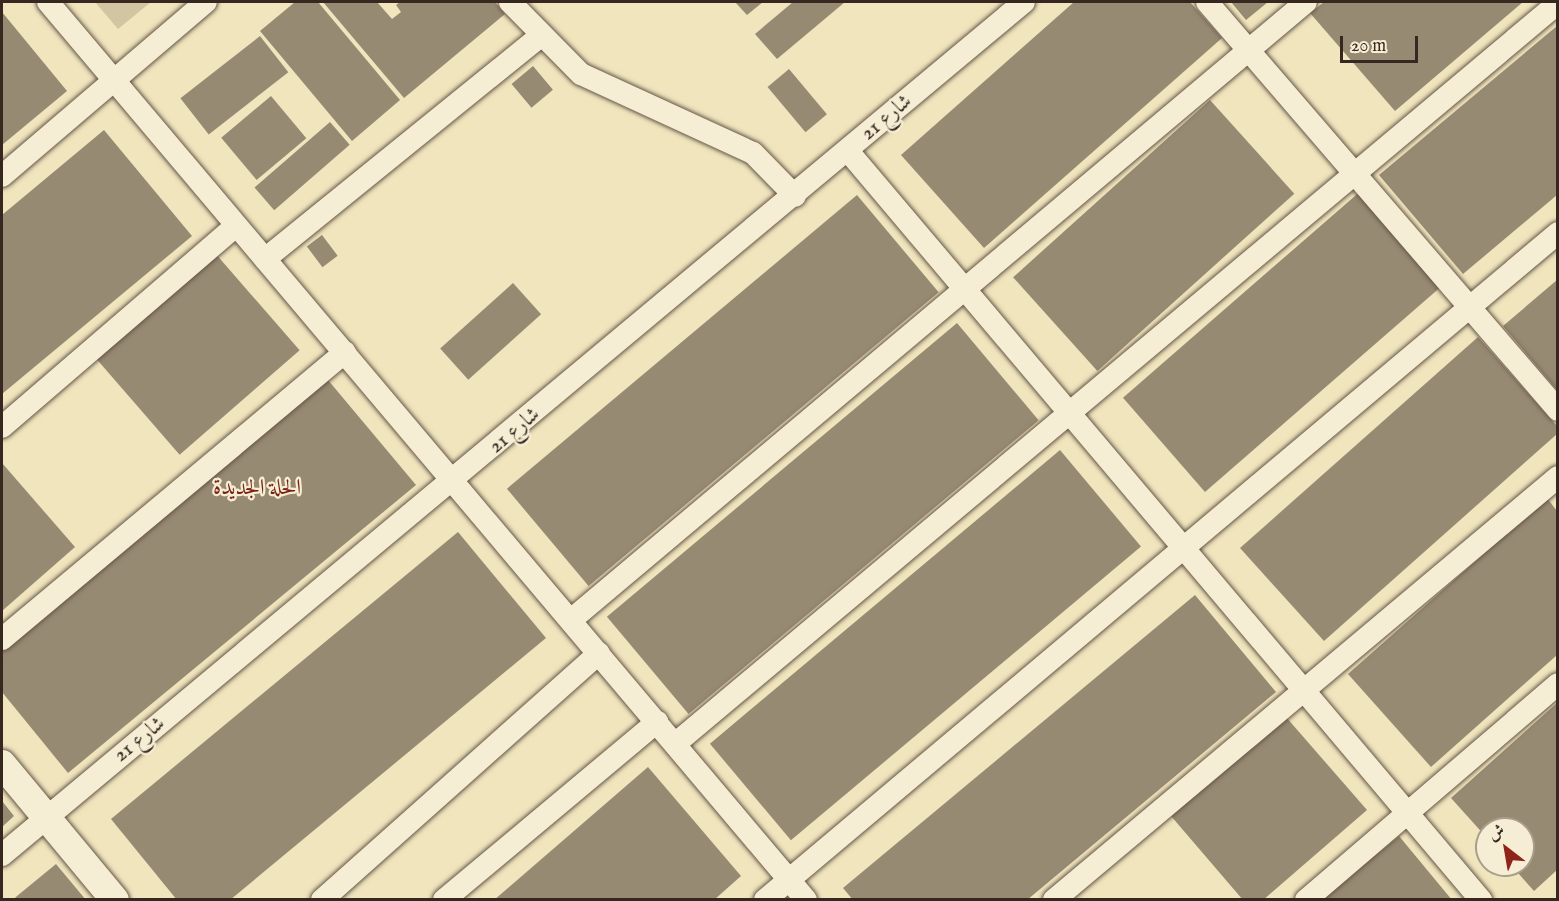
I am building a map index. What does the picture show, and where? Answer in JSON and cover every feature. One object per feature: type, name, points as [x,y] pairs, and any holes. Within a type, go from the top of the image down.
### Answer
[{"type":"street","points":[[48,2],[806,900]]},
{"type":"street","points":[[2,176],[206,2]]},
{"type":"street","points":[[510,2],[539,37],[581,74],[753,153],[795,196]]},
{"type":"street","name":"شارع 21","points":[[2,855],[455,482],[1024,2]]},
{"type":"street","points":[[1207,2],[1472,305],[1557,410]]},
{"type":"street","points":[[571,620],[1306,2]]},
{"type":"street","points":[[675,744],[1557,3]]},
{"type":"street","points":[[265,259],[539,37]]},
{"type":"street","points":[[848,151],[1481,900]]},
{"type":"street","points":[[2,427],[236,226]]},
{"type":"street","points":[[765,900],[1557,233]]},
{"type":"street","points":[[2,639],[345,352]]},
{"type":"street","points":[[1054,900],[1557,477]]},
{"type":"street","points":[[322,900],[599,653]]},
{"type":"street","points":[[1306,900],[1557,684]]},
{"type":"street","points":[[444,900],[657,722]]},
{"type":"street","points":[[2,764],[48,816],[115,900]]},
{"type":"shaded area","points":[[95,2],[151,2],[118,29]]},
{"type":"building","points":[[295,2],[318,2],[400,100],[352,141],[260,31]]},
{"type":"building","points":[[323,2],[377,2],[392,19],[401,12],[396,5],[400,2],[495,2],[505,14],[404,98]]},
{"type":"building","points":[[735,2],[763,2],[747,15]]},
{"type":"building","points":[[793,2],[845,2],[777,59],[755,34]]},
{"type":"building","points":[[1074,2],[1190,2],[1222,38],[984,248],[901,155]]},
{"type":"building","points":[[1231,2],[1268,2],[1246,20]]},
{"type":"building","points":[[1324,2],[1523,2],[1395,111],[1310,13]]},
{"type":"building","points":[[2,12],[67,91],[2,145]]},
{"type":"building","points":[[1557,26],[1557,195],[1463,274],[1379,175]]},
{"type":"building","points":[[260,36],[288,72],[209,134],[180,98]]},
{"type":"building","points":[[533,66],[553,90],[531,108],[512,84]]},
{"type":"building","points":[[789,69],[827,114],[805,132],[768,87]]},
{"type":"building","points":[[271,96],[306,138],[257,180],[221,138]]},
{"type":"building","points":[[1210,100],[1294,194],[1097,371],[1013,277]]},
{"type":"building","points":[[330,122],[350,145],[274,210],[255,188]]},
{"type":"building","points":[[104,130],[192,236],[2,394],[2,215]]},
{"type":"building","points":[[1363,189],[1445,283],[1205,492],[1123,398]]},
{"type":"building","points":[[857,195],[939,292],[589,586],[507,489]]},
{"type":"building","points":[[322,235],[338,256],[322,267],[307,246]]},
{"type":"building","points":[[215,253],[300,350],[180,455],[95,357]]},
{"type":"building","points":[[1557,280],[1557,390],[1503,326]]},
{"type":"building","points":[[513,283],[541,314],[468,380],[440,349]]},
{"type":"building","points":[[957,323],[1039,420],[689,714],[607,617]]},
{"type":"building","points":[[1478,337],[1557,426],[1557,434],[1324,641],[1240,548]]},
{"type":"building","points":[[328,380],[416,485],[68,773],[2,692],[2,650]]},
{"type":"building","points":[[1060,450],[1141,547],[791,840],[710,744]]},
{"type":"building","points":[[2,463],[75,547],[2,611]]},
{"type":"building","points":[[1547,498],[1557,511],[1557,655],[1431,767],[1348,674]]},
{"type":"building","points":[[458,532],[546,638],[230,900],[177,900],[111,819]]},
{"type":"building","points":[[1195,595],[1276,692],[1027,900],[853,900],[843,888]]},
{"type":"building","points":[[1557,703],[1557,870],[1534,891],[1522,877],[1535,877],[1535,817],[1475,817],[1475,825],[1451,798]]},
{"type":"building","points":[[1286,717],[1367,810],[1263,900],[1243,900],[1171,816]]},
{"type":"building","points":[[648,767],[741,876],[714,900],[494,900]]},
{"type":"building","points":[[2,801],[14,816],[2,827]]},
{"type":"building","points":[[1399,836],[1452,900],[1322,900],[1360,868]]},
{"type":"building","points":[[56,864],[86,900],[13,900],[17,896]]},
{"type":"district","name":"الحلة الجديدة","points":[[257,489]]}]
